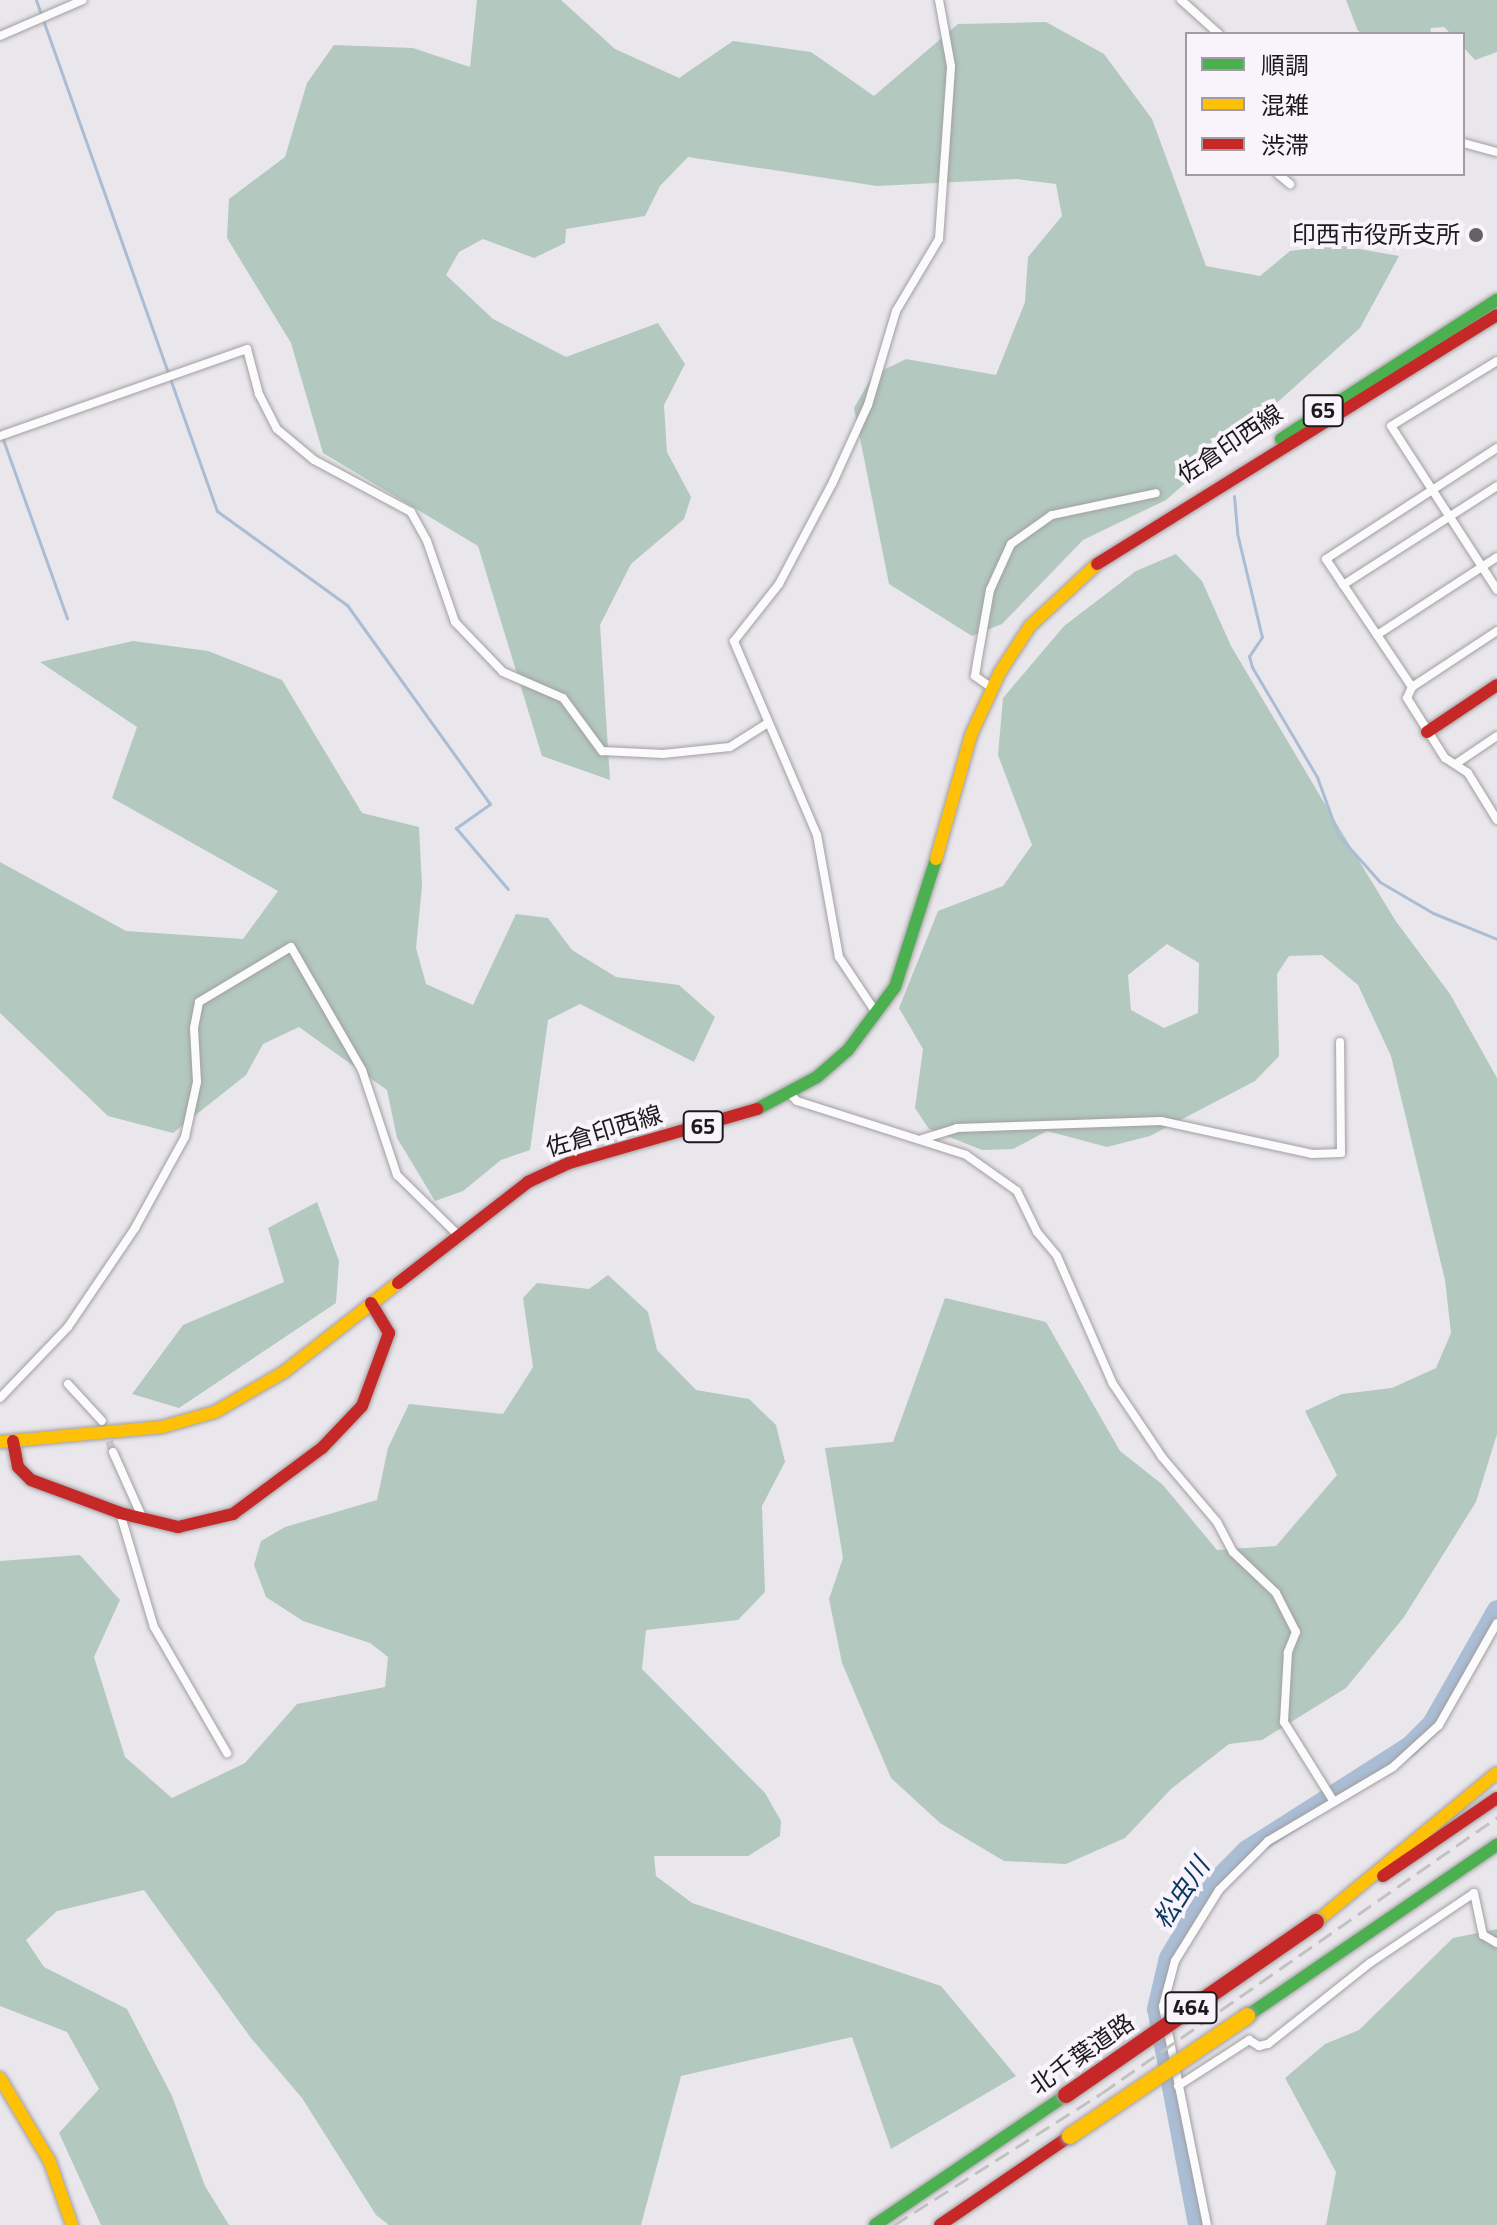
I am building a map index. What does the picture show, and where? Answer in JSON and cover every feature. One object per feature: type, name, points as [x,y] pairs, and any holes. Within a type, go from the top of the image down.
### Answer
[{"type":"main road","name":"佐倉印西線","points":[[6,1441],[162,1427],[215,1412],[284,1372],[456,1233],[528,1182],[569,1163],[715,1124],[790,1094],[848,1050],[878,1015],[909,952],[971,735],[992,688],[1030,626],[1055,599],[1152,527],[1497,300]]},
{"type":"main road","name":"佐倉印西線","points":[[1152,527],[1497,315]]},
{"type":"main road","points":[[1427,732],[1497,685]]},
{"type":"main road","points":[[6,1441],[18,1467],[31,1480],[120,1513],[178,1527],[233,1514],[340,1432],[362,1406],[388,1343],[385,1323],[371,1303]]},
{"type":"main road","name":"北千葉道路","points":[[1316,1922],[1497,1773]]},
{"type":"main road","name":"北千葉道路","points":[[875,2225],[1497,1798]]},
{"type":"main road","name":"464","points":[[940,2225],[1497,1845]]},
{"type":"main road","name":"464","points":[[1288,1987],[1327,1969],[1497,1858]]},
{"type":"main road","points":[[0,2078],[50,2162],[72,2225]]},
{"type":"street","points":[[0,36],[83,0]]},
{"type":"street","points":[[878,1015],[839,957],[817,835],[734,641],[779,584],[833,482],[868,405],[896,311],[939,239],[951,66],[939,0]]},
{"type":"street","points":[[1181,0],[1217,32]]},
{"type":"street","points":[[1465,144],[1497,152]]},
{"type":"street","points":[[1280,176],[1290,184]]},
{"type":"street","points":[[0,436],[247,349],[259,394],[277,429],[314,460],[411,512],[455,622],[503,672],[563,698],[602,751],[663,754],[730,747],[768,723]]},
{"type":"street","points":[[1497,361],[1391,426],[1497,590]]},
{"type":"street","points":[[1412,687],[1326,559],[1497,448]]},
{"type":"street","points":[[1343,585],[1497,486]]},
{"type":"street","points":[[992,688],[975,676],[990,590],[1011,544],[1052,515],[1156,493]]},
{"type":"street","points":[[1377,635],[1497,557]]},
{"type":"street","points":[[1496,814],[1457,763],[1445,758],[1407,698],[1412,687],[1497,631]]},
{"type":"street","points":[[1457,763],[1497,736]]},
{"type":"street","points":[[0,1398],[68,1327],[135,1228],[185,1137],[197,1082],[195,1020],[199,1002],[291,947],[362,1070],[397,1175],[456,1233]]},
{"type":"street","points":[[921,1139],[957,1128],[1161,1121],[1312,1154],[1341,1153],[1340,1042]]},
{"type":"street","points":[[790,1094],[797,1101],[966,1155],[1008,1179],[1037,1232],[1057,1256],[1069,1293],[1113,1384],[1162,1457],[1217,1522],[1233,1552],[1276,1593],[1296,1632],[1288,1652],[1291,1666],[1285,1678],[1284,1722],[1334,1802]]},
{"type":"street","points":[[68,1384],[102,1421]]},
{"type":"street","points":[[113,1452],[144,1520]]},
{"type":"street","points":[[120,1513],[154,1627],[227,1753]]},
{"type":"street","points":[[1207,2225],[1163,2006],[1175,1961],[1219,1890],[1268,1841],[1403,1760],[1439,1725],[1497,1623]]},
{"type":"street","points":[[1178,2086],[1249,2040],[1259,2046],[1268,2044],[1370,1963],[1474,1893],[1483,1935],[1497,1943]]},
{"type":"green space","points":[[477,0],[561,0],[615,49],[679,78],[733,41],[811,52],[874,96],[958,24],[1046,22],[1104,54],[1152,119],[1206,266],[1260,276],[1290,251],[1337,245],[1399,256],[1360,328],[1259,419],[1166,500],[1083,540],[1002,624],[972,636],[889,584],[854,408],[873,375],[906,359],[996,375],[1025,302],[1028,257],[1062,216],[1056,184],[1016,179],[877,186],[688,157],[660,186],[645,216],[566,229],[565,243],[534,258],[483,239],[459,252],[446,275],[493,319],[566,357],[658,323],[685,364],[664,405],[667,452],[691,497],[684,519],[631,564],[600,625],[610,780],[542,756],[478,546],[323,453],[291,343],[227,238],[229,199],[285,157],[307,83],[334,45],[413,48],[470,67]]},
{"type":"green space","points":[[1346,0],[1497,0],[1497,52],[1475,60],[1465,49],[1465,32],[1449,32],[1444,27],[1431,28],[1430,32],[1358,31]]},
{"type":"green space","points":[[1176,554],[1202,581],[1231,646],[1395,920],[1450,994],[1497,1078],[1497,1434],[1476,1502],[1404,1617],[1346,1688],[1262,1740],[1229,1744],[1171,1789],[1125,1838],[1066,1864],[1004,1861],[940,1823],[891,1778],[842,1663],[829,1599],[843,1558],[825,1448],[893,1442],[945,1298],[1046,1322],[1120,1451],[1163,1485],[1217,1550],[1276,1546],[1337,1475],[1305,1411],[1342,1394],[1392,1388],[1436,1368],[1451,1333],[1445,1280],[1391,1056],[1358,985],[1322,955],[1289,956],[1277,974],[1279,1056],[1255,1081],[1150,1136],[1107,1147],[1047,1131],[1013,1149],[982,1150],[929,1129],[915,1108],[923,1049],[899,1008],[938,911],[1003,886],[1032,845],[998,755],[1003,698],[1064,626],[1136,571]],"holes":[[[1167,944],[1199,963],[1198,1013],[1164,1028],[1131,1010],[1128,975]]]},
{"type":"green space","points":[[133,641],[208,651],[282,680],[362,813],[419,827],[422,886],[416,948],[426,984],[473,1005],[516,914],[548,918],[572,950],[616,977],[679,985],[715,1017],[694,1062],[580,1004],[548,1020],[530,1150],[501,1160],[463,1191],[435,1201],[397,1138],[387,1090],[299,1027],[263,1044],[246,1075],[173,1133],[108,1116],[0,1013],[0,862],[126,931],[243,939],[278,891],[112,798],[137,727],[40,662]]},
{"type":"green space","points":[[317,1202],[339,1261],[336,1303],[179,1408],[132,1394],[183,1325],[284,1282],[268,1228]]},
{"type":"green space","points":[[608,1275],[648,1312],[657,1350],[696,1390],[749,1399],[776,1425],[785,1462],[762,1506],[765,1592],[738,1620],[646,1630],[642,1669],[765,1793],[781,1821],[780,1836],[748,1856],[654,1856],[656,1876],[692,1903],[941,1986],[1016,2076],[891,2149],[852,2037],[681,2076],[641,2225],[389,2225],[376,2215],[302,2098],[251,2038],[144,1890],[57,1911],[26,1940],[44,1967],[127,2009],[172,2096],[205,2186],[229,2225],[101,2225],[59,2133],[99,2089],[67,2032],[0,2006],[0,1561],[80,1555],[120,1600],[94,1657],[125,1757],[172,1798],[245,1763],[297,1704],[385,1687],[388,1657],[370,1643],[303,1621],[266,1597],[254,1565],[261,1541],[285,1527],[377,1500],[388,1448],[409,1404],[503,1414],[533,1367],[523,1298],[537,1283],[589,1289]]},
{"type":"green space","points":[[1497,1929],[1497,2225],[1326,2225],[1336,2172],[1285,2078],[1325,2044],[1359,2030],[1453,1938]]},
{"type":"waterway","points":[[36,0],[217,511],[347,605],[490,804],[456,828],[508,889]]},
{"type":"waterway","points":[[0,431],[67,618]]},
{"type":"waterway","points":[[1234,496],[1237,533],[1262,637],[1249,656],[1252,667],[1317,777],[1338,835],[1380,882],[1433,913],[1497,939]]},
{"type":"waterway","name":"松虫川","points":[[1198,2225],[1157,2009],[1169,1958],[1212,1885],[1247,1850],[1410,1746],[1432,1724],[1497,1610]]},
{"type":"tunnel","points":[[105,1430],[113,1452]]},
{"type":"railway","points":[[894,2225],[1102,2093],[1497,1817]]},
{"type":"traffic: fast","points":[[1281,439],[1497,300]]},
{"type":"traffic: fast","points":[[757,1109],[817,1077],[848,1050],[895,987],[936,859]]},
{"type":"traffic: fast","points":[[1247,2016],[1497,1845]]},
{"type":"traffic: fast","points":[[875,2225],[1066,2095]]},
{"type":"traffic: slow","points":[[936,859],[971,735],[1000,672],[1030,626],[1097,564]]},
{"type":"traffic: slow","points":[[0,1442],[162,1427],[215,1412],[284,1372],[398,1283]]},
{"type":"traffic: slow","points":[[1316,1922],[1497,1773]]},
{"type":"traffic: slow","points":[[1070,2136],[1247,2016]]},
{"type":"traffic: slow","points":[[0,2078],[50,2162],[72,2225]]},
{"type":"traffic: jam","points":[[1097,564],[1497,315]]},
{"type":"traffic: jam","points":[[1427,732],[1497,685]]},
{"type":"traffic: jam","points":[[398,1283],[528,1182],[569,1163],[757,1109]]},
{"type":"traffic: jam","points":[[13,1441],[18,1467],[31,1480],[120,1513],[178,1527],[233,1514],[322,1448],[362,1406],[389,1333],[371,1303]]},
{"type":"traffic: jam","points":[[1383,1876],[1497,1798]]},
{"type":"traffic: jam","points":[[1066,2095],[1316,1922]]},
{"type":"traffic: jam","points":[[940,2225],[1070,2136]]},
{"type":"place","name":"印西市役所支所","points":[[1476,235]]}]
